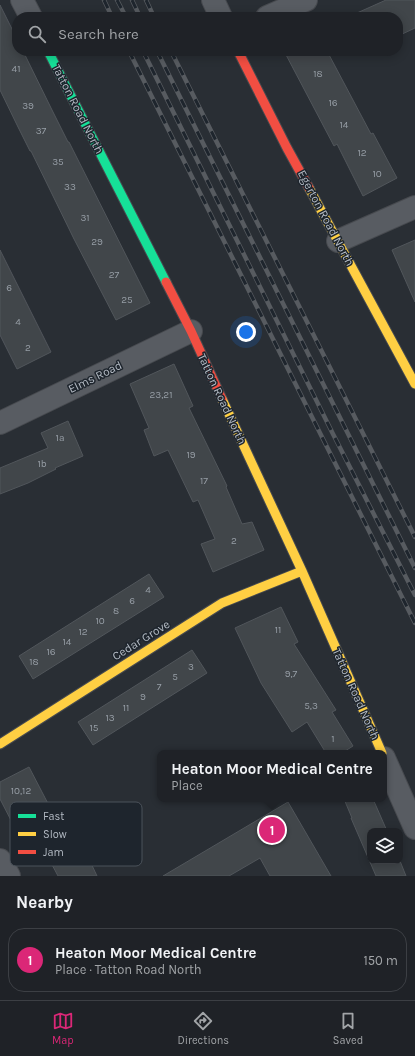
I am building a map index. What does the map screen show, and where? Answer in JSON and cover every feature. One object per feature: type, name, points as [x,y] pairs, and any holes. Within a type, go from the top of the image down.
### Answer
[{"type":"street","points":[[22,0],[28,12]]},
{"type":"street","points":[[213,0],[219,12]]},
{"type":"street","points":[[278,12],[306,0]]},
{"type":"street","name":"Tatton Road North","points":[[51,56],[190,331],[302,572],[381,750]]},
{"type":"street","name":"Egerton Road North","points":[[241,56],[288,148],[415,384]]},
{"type":"street","points":[[338,241],[415,208]]},
{"type":"street","name":"Elms Road","points":[[0,423],[190,331]]},
{"type":"street","name":"Cedar Grove","points":[[0,744],[222,603],[302,572]]},
{"type":"street","points":[[387,765],[415,828]]},
{"type":"street","points":[[0,860],[9,876]]},
{"type":"building","points":[[386,0],[415,0],[415,28],[403,34],[403,12],[359,12]]},
{"type":"building","points":[[0,5],[12,29],[12,56],[25,56],[150,303],[116,320],[0,90]]},
{"type":"building","points":[[287,56],[330,56],[371,134],[373,133],[397,178],[363,196],[337,144],[334,146]]},
{"type":"building","points":[[415,240],[415,302],[392,250]]},
{"type":"building","points":[[0,250],[51,352],[17,369],[0,335]]},
{"type":"building","points":[[174,364],[193,406],[189,408],[227,486],[226,487],[242,524],[252,522],[264,550],[213,572],[201,544],[215,539],[198,500],[193,502],[168,450],[154,456],[144,430],[149,428],[130,384]]},
{"type":"building","points":[[68,421],[83,456],[55,468],[56,469],[28,483],[0,494],[0,468],[48,448],[41,433]]},
{"type":"building","points":[[149,574],[164,597],[33,679],[19,656]]},
{"type":"building","points":[[281,607],[298,642],[294,644],[336,710],[332,712],[353,746],[347,750],[324,750],[307,722],[292,732],[261,683],[235,628]]},
{"type":"building","points":[[192,650],[207,673],[93,745],[78,722]]},
{"type":"building","points":[[29,767],[47,802],[10,802],[10,818],[0,799],[0,782]]},
{"type":"building","points":[[288,802],[331,876],[270,876],[260,858],[229,876],[163,876]]},
{"type":"building","points":[[345,802],[374,802],[386,828],[367,828],[367,855]]},
{"type":"building","points":[[371,864],[401,864],[406,876],[376,876]]},
{"type":"building","points":[[53,866],[92,866],[97,876],[58,876]]},
{"type":"railway","points":[[104,0],[110,12]]},
{"type":"railway","points":[[117,0],[123,12]]},
{"type":"railway","points":[[132,0],[138,12]]},
{"type":"railway","points":[[146,0],[152,12]]},
{"type":"railway","points":[[132,56],[415,623]]},
{"type":"railway","points":[[145,56],[333,434],[415,595]]},
{"type":"railway","points":[[159,56],[415,568]]},
{"type":"railway","points":[[174,56],[415,537]]},
{"type":"traffic: fast","points":[[51,56],[166,282]]},
{"type":"traffic: slow","points":[[309,188],[415,384]]},
{"type":"traffic: slow","points":[[222,399],[302,571],[381,750]]},
{"type":"traffic: slow","points":[[0,744],[222,603],[302,571]]},
{"type":"traffic: jam","points":[[241,56],[309,188]]},
{"type":"traffic: jam","points":[[166,282],[191,331],[222,399]]},
{"type":"place","name":"Heaton Moor Medical Centre","points":[[272,830]]}]
